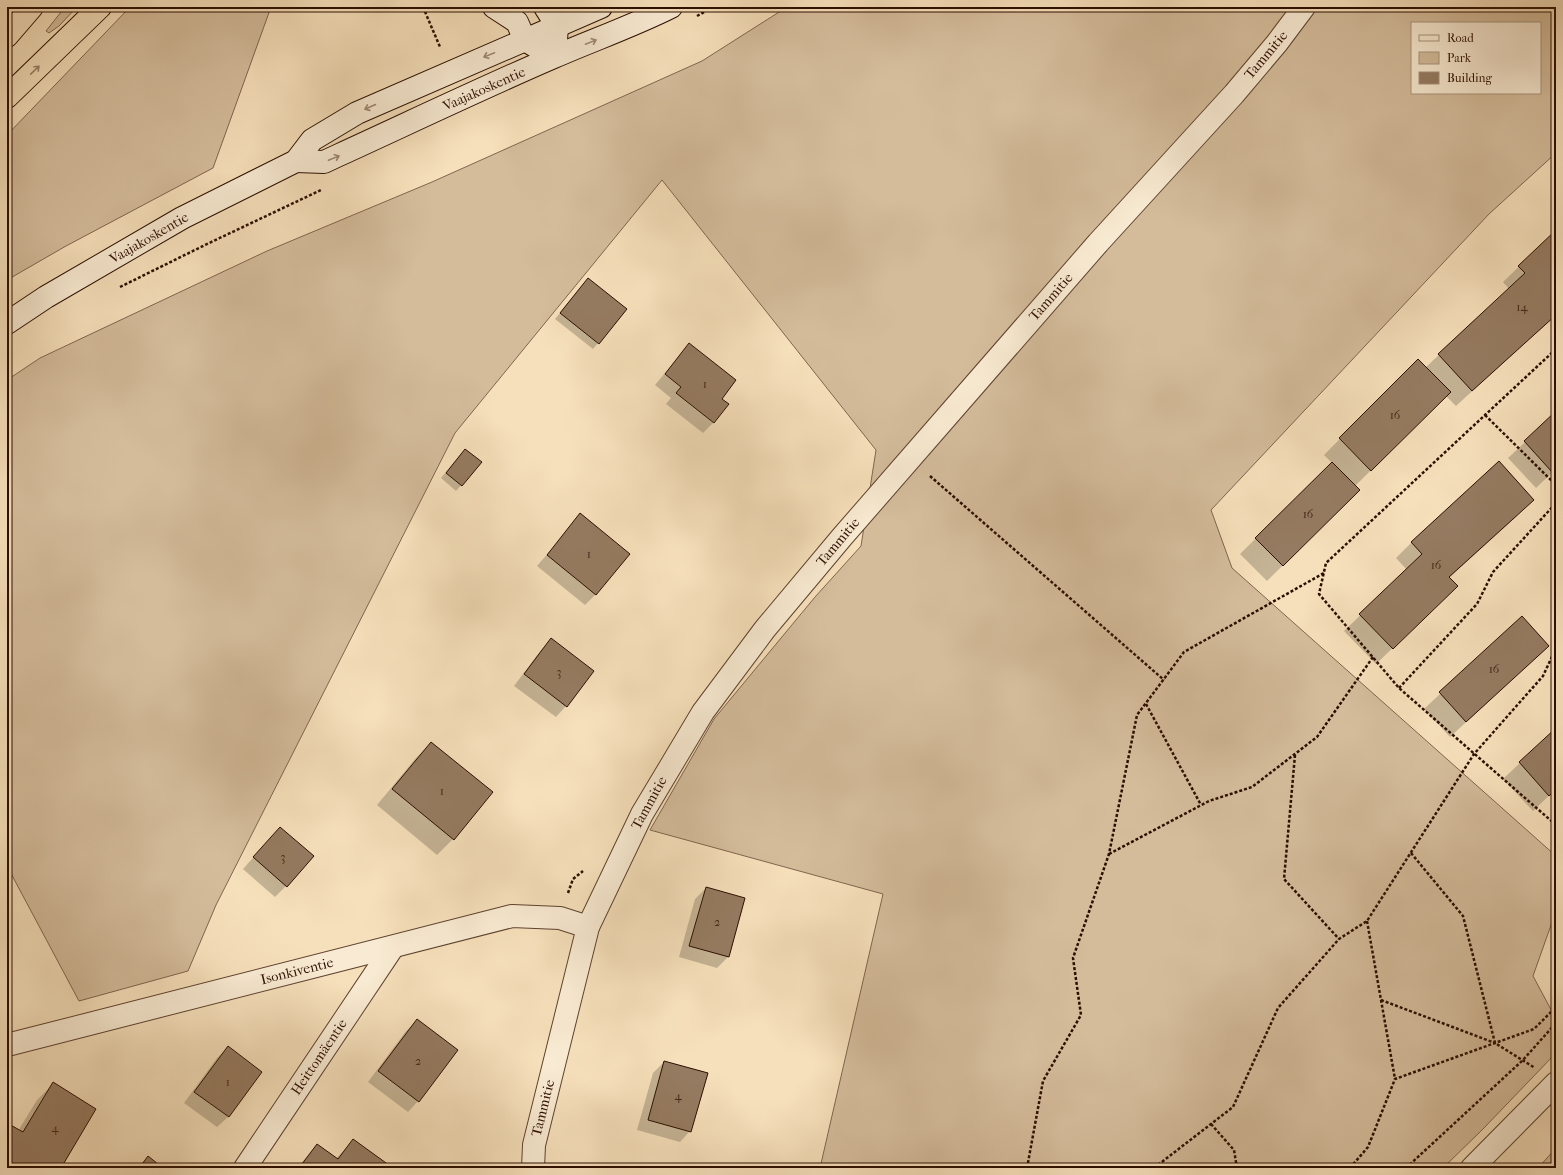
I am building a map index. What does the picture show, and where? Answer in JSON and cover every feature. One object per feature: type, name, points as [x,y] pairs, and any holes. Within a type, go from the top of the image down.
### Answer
[{"type":"highway","points":[[7,36],[32,7]]},
{"type":"highway","points":[[7,97],[100,7]]},
{"type":"street","points":[[494,7],[517,22],[525,40],[555,57],[557,26],[545,7]]},
{"type":"street","name":"Vaajakoskentie","points":[[7,323],[46,297],[182,218],[296,161],[312,140],[357,113],[452,70],[601,7]]},
{"type":"street","name":"Vaajakoskentie","points":[[296,161],[324,162],[555,57],[644,21],[671,7]]},
{"type":"street","name":"Tammitie","points":[[533,1168],[534,1145],[588,927],[642,814],[703,712],[765,629],[910,459],[1098,243],[1234,94],[1277,43],[1304,7]]},
{"type":"street","name":"Isonkiventie","points":[[7,1046],[512,916],[560,918],[588,927]]},
{"type":"street","name":"Heittomäentie","points":[[245,1168],[393,947]]},
{"type":"street","points":[[1472,1168],[1556,1083]]},
{"type":"path","points":[[1556,349],[1326,563],[1319,594],[1399,688],[1556,825]]},
{"type":"path","points":[[1485,415],[1556,485]]},
{"type":"path","points":[[910,459],[1164,680]]},
{"type":"path","points":[[1399,688],[1477,604],[1494,572],[1556,503]]},
{"type":"path","points":[[1027,1168],[1043,1081],[1081,1015],[1073,958],[1109,854],[1138,715],[1184,652],[1324,573]]},
{"type":"path","points":[[1154,1168],[1233,1107],[1278,1008],[1339,940],[1367,921],[1474,754],[1544,676],[1556,648]]},
{"type":"path","points":[[1109,854],[1201,804],[1252,787],[1317,737],[1372,657]]},
{"type":"path","points":[[1146,704],[1201,804]]},
{"type":"path","points":[[1295,754],[1284,879],[1339,940]]},
{"type":"path","points":[[1411,853],[1464,916],[1495,1043]]},
{"type":"path","points":[[1350,1168],[1368,1147],[1395,1079],[1367,921]]},
{"type":"path","points":[[1381,1000],[1495,1043],[1536,1068]]},
{"type":"path","points":[[1395,1079],[1534,1029],[1556,1007]]},
{"type":"path","points":[[1406,1168],[1522,1060],[1556,1023]]},
{"type":"path","points":[[1211,1124],[1234,1150],[1237,1168]]},
{"type":"green space","points":[[65,7],[77,7],[59,26],[49,33],[46,31]]},
{"type":"green space","points":[[130,7],[271,7],[213,168],[66,246],[7,280],[7,135]]},
{"type":"green space","points":[[787,7],[1556,7],[1556,153],[1489,214],[1211,510],[1232,568],[1556,856],[1556,911],[1533,976],[1556,1019],[1556,1053],[1443,1168],[820,1168],[883,894],[650,830],[714,719],[815,597],[861,546],[876,450],[662,180],[455,433],[216,905],[188,971],[79,1001],[7,866],[7,380],[40,358],[267,251],[432,182],[702,61]]},
{"type":"green space","points":[[1556,1148],[1556,1168],[1538,1168]]},
{"type":"building","points":[[1556,230],[1556,315],[1472,391],[1438,354],[1525,273],[1518,266]]},
{"type":"building","points":[[588,278],[627,309],[599,344],[560,313]]},
{"type":"building","points":[[689,343],[736,380],[722,399],[729,404],[714,423],[676,393],[681,387],[665,374]]},
{"type":"building","points":[[1418,359],[1451,392],[1371,471],[1339,438]]},
{"type":"building","points":[[1556,411],[1556,469],[1552,472],[1524,441]]},
{"type":"building","points":[[465,449],[482,462],[462,486],[446,473]]},
{"type":"building","points":[[1499,461],[1534,500],[1449,577],[1458,586],[1393,649],[1359,614],[1422,554],[1411,542]]},
{"type":"building","points":[[1332,462],[1360,490],[1283,566],[1255,538]]},
{"type":"building","points":[[580,513],[630,554],[596,595],[547,555]]},
{"type":"building","points":[[1522,616],[1549,646],[1466,722],[1439,692]]},
{"type":"building","points":[[551,638],[594,671],[567,707],[524,674]]},
{"type":"building","points":[[1556,728],[1556,789],[1549,796],[1519,762]]},
{"type":"building","points":[[431,742],[493,792],[454,840],[392,789]]},
{"type":"building","points":[[280,827],[314,856],[287,887],[253,857]]},
{"type":"building","points":[[706,887],[745,898],[729,957],[689,946]]},
{"type":"building","points":[[417,1019],[458,1050],[419,1102],[378,1071]]},
{"type":"building","points":[[228,1046],[262,1072],[229,1117],[194,1092]]},
{"type":"building","points":[[664,1061],[708,1073],[691,1132],[648,1120]]},
{"type":"building","points":[[53,1082],[96,1109],[61,1168],[7,1168],[7,1123],[23,1132]]},
{"type":"building","points":[[353,1139],[393,1168],[299,1168],[317,1144],[338,1159]]},
{"type":"building","points":[[148,1156],[163,1168],[139,1168]]}]
